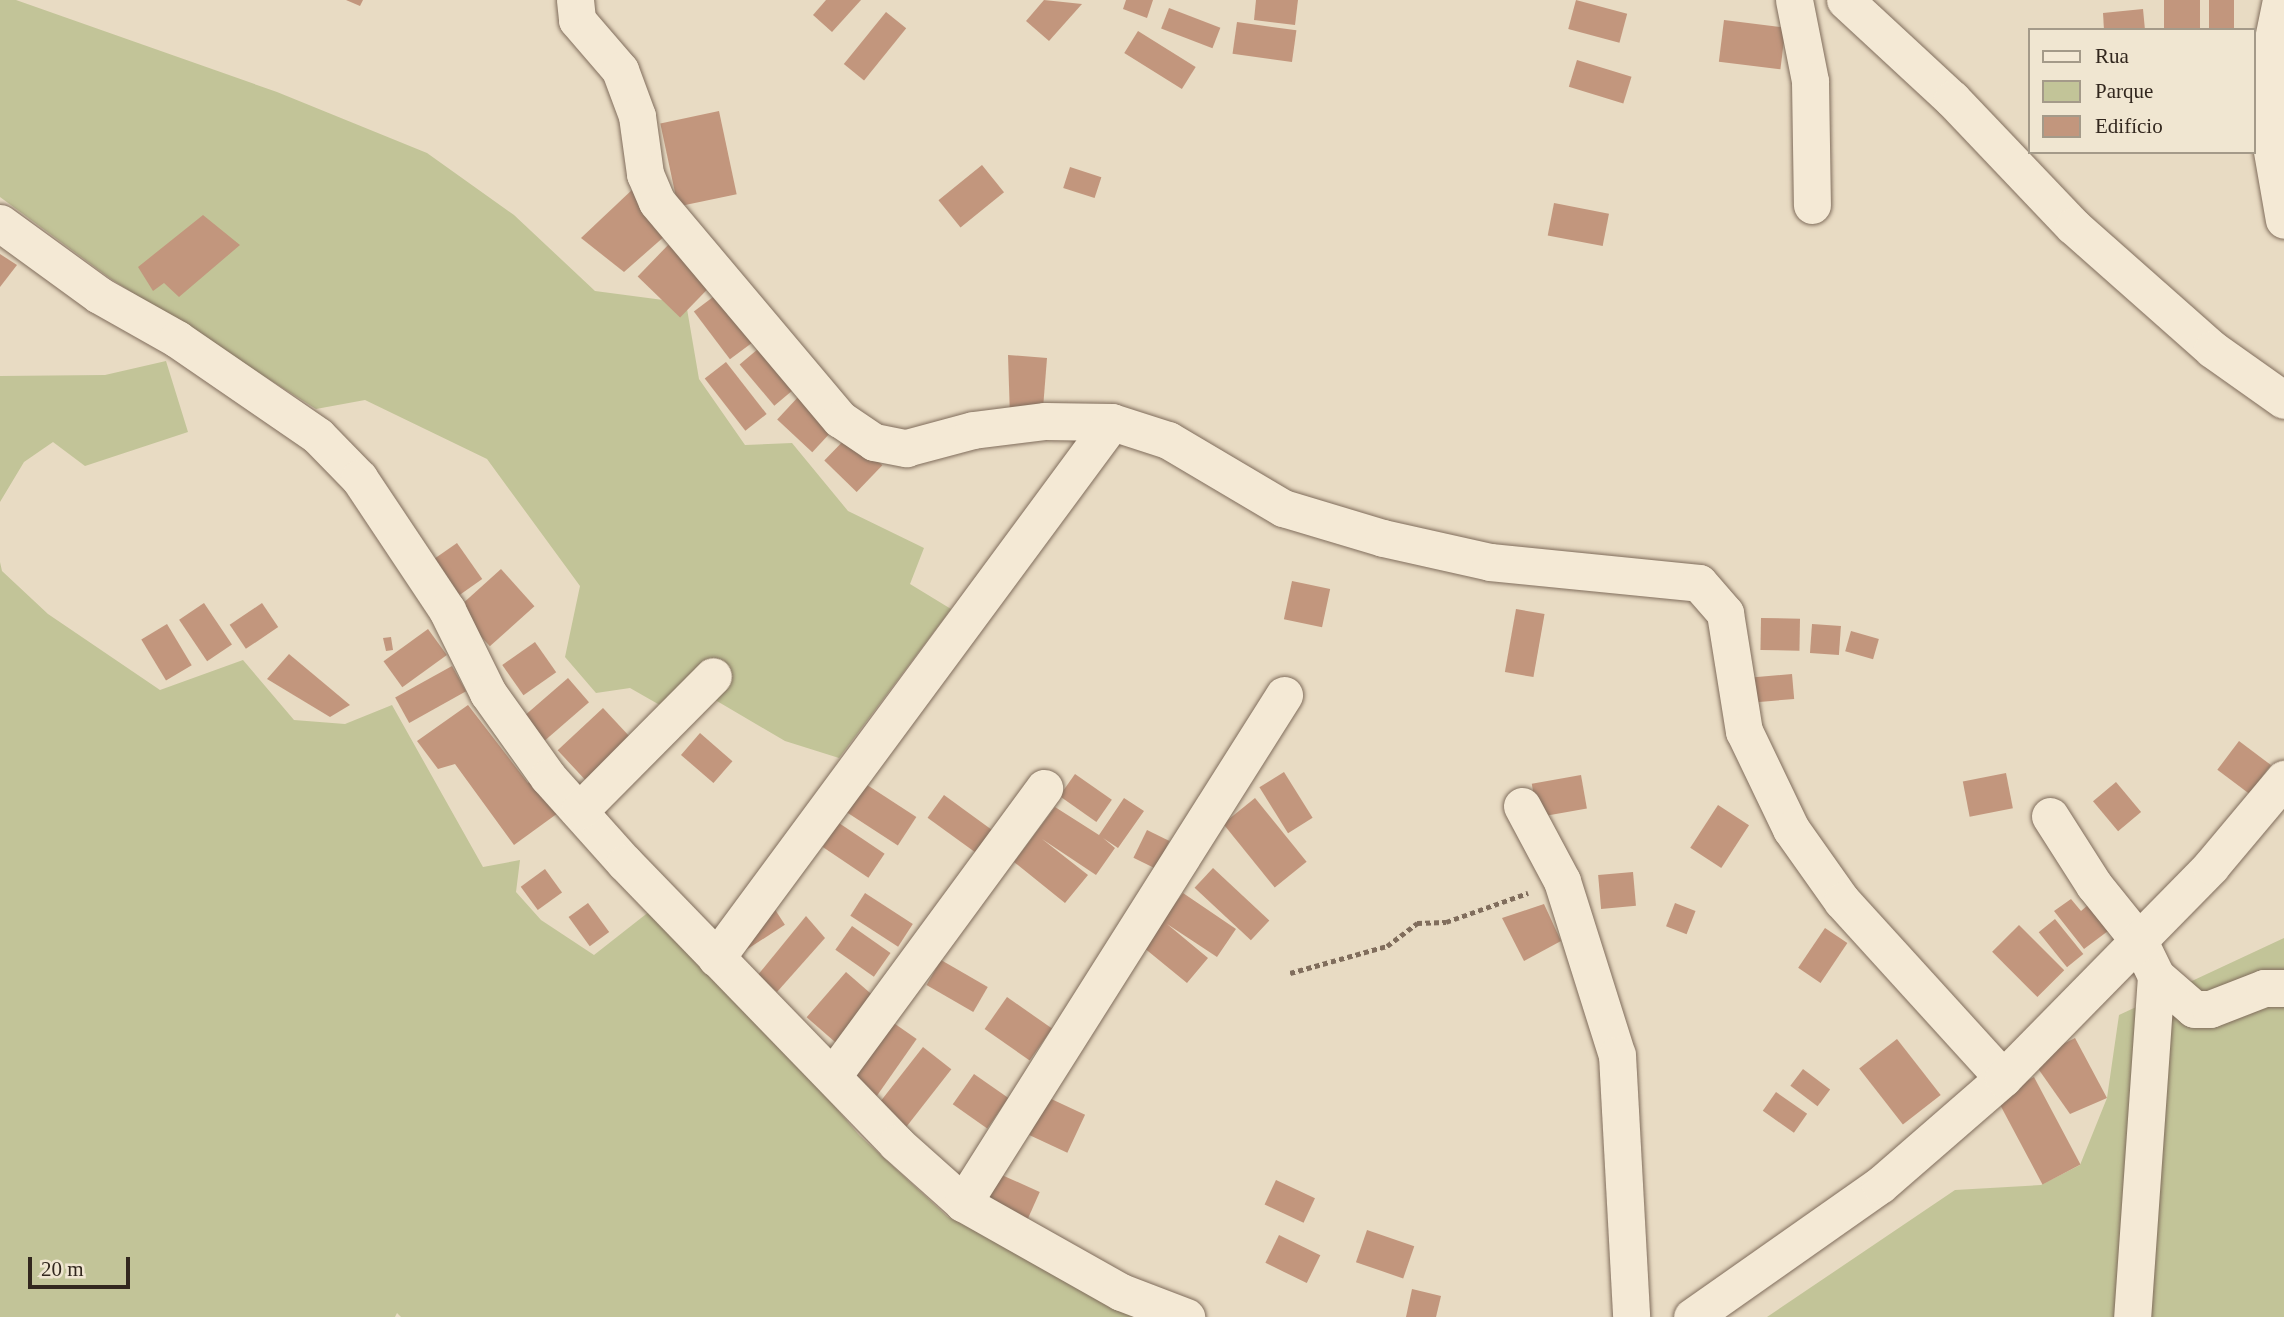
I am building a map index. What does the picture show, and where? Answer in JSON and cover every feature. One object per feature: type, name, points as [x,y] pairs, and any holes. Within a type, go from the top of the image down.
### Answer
[{"type":"street","points":[[1794,0],[1810,81],[1812,205]]},
{"type":"street","points":[[1845,0],[1952,99],[2073,226],[2213,349],[2284,400]]},
{"type":"street","points":[[2281,0],[2267,68],[2269,134],[2284,220]]},
{"type":"street","points":[[582,7],[620,70],[637,116],[645,174],[657,202],[840,419],[874,442],[906,448],[973,430],[1045,421],[1112,422],[1168,440],[1283,508],[1383,538],[1490,562],[1699,583],[1725,613],[1744,732],[1791,829],[1842,901],[2003,1079]]},
{"type":"street","points":[[0,223],[99,295],[177,339],[318,436],[359,478],[447,610],[488,693],[579,811],[716,958],[834,1074],[896,1143],[963,1203],[1121,1292],[1186,1317]]},
{"type":"street","points":[[716,958],[1112,422]]},
{"type":"street","points":[[579,811],[713,676]]},
{"type":"street","points":[[963,1203],[1284,695]]},
{"type":"street","points":[[1692,1317],[1880,1185],[2003,1079],[2140,941],[2284,779]]},
{"type":"street","points":[[834,1074],[1044,788]]},
{"type":"street","points":[[1522,806],[1562,881],[1617,1055],[1631,1317]]},
{"type":"street","points":[[2050,816],[2094,885],[2140,941],[2156,976],[2194,1009],[2210,1009],[2264,988],[2284,988]]},
{"type":"street","points":[[2132,1317],[2156,976]]},
{"type":"path","points":[[1290,973],[1387,946],[1417,923],[1446,922],[1562,881]]},
{"type":"green space","points":[[0,0],[16,0],[277,92],[427,153],[514,215],[595,291],[686,303],[699,379],[745,445],[792,443],[848,511],[924,548],[910,584],[951,609],[839,758],[785,741],[705,694],[679,716],[630,688],[596,693],[565,657],[580,586],[487,459],[365,400],[316,409],[111,279],[0,197]]},
{"type":"green space","points":[[166,361],[188,432],[85,466],[53,442],[24,462],[0,502],[0,376],[105,375]]},
{"type":"green space","points":[[0,562],[2,571],[48,614],[160,690],[243,660],[294,720],[345,724],[392,705],[483,867],[520,860],[516,892],[541,920],[594,955],[650,911],[780,1042],[859,1135],[948,1217],[1149,1317],[401,1317],[397,1313],[395,1317],[0,1317]]},
{"type":"green space","points":[[2284,938],[2284,1317],[1767,1317],[1955,1190],[2041,1185],[2080,1165],[2107,1098],[2119,1015]]},
{"type":"building","points":[[346,0],[363,0],[360,6]]},
{"type":"building","points":[[826,0],[861,0],[832,32],[813,15]]},
{"type":"building","points":[[1044,0],[1082,4],[1049,41],[1026,21]]},
{"type":"building","points":[[1126,0],[1153,0],[1147,18],[1123,9]]},
{"type":"building","points":[[1256,0],[1298,0],[1295,25],[1254,20]]},
{"type":"building","points":[[1576,0],[1627,14],[1619,43],[1568,29]]},
{"type":"building","points":[[2164,0],[2200,0],[2200,28],[2164,28]]},
{"type":"building","points":[[2209,0],[2234,0],[2234,28],[2209,28]]},
{"type":"building","points":[[1169,8],[1220,28],[1212,48],[1161,29]]},
{"type":"building","points":[[2143,9],[2145,28],[2104,28],[2103,13]]},
{"type":"building","points":[[886,12],[906,28],[864,80],[844,64]]},
{"type":"building","points":[[1724,20],[1786,28],[1780,69],[1719,62]]},
{"type":"building","points":[[1237,22],[1296,30],[1292,62],[1233,54]]},
{"type":"building","points":[[1138,31],[1196,67],[1182,89],[1124,53]]},
{"type":"building","points":[[1577,60],[1632,77],[1623,103],[1569,87]]},
{"type":"building","points":[[719,111],[737,194],[678,207],[660,123]]},
{"type":"building","points":[[982,165],[1004,192],[961,227],[938,200]]},
{"type":"building","points":[[1070,167],[1101,177],[1095,198],[1063,188]]},
{"type":"building","points":[[634,188],[666,235],[624,272],[581,238]]},
{"type":"building","points":[[1554,203],[1609,214],[1603,246],[1548,235]]},
{"type":"building","points":[[203,215],[240,245],[179,297],[164,283],[153,291],[138,267]]},
{"type":"building","points":[[671,242],[713,283],[680,318],[638,277]]},
{"type":"building","points":[[0,254],[17,265],[0,287]]},
{"type":"building","points":[[717,294],[753,342],[730,359],[694,311]]},
{"type":"building","points":[[758,349],[793,390],[774,406],[740,364]]},
{"type":"building","points":[[1008,355],[1047,358],[1042,421],[1010,417]]},
{"type":"building","points":[[726,362],[767,414],[745,431],[705,379]]},
{"type":"building","points":[[799,396],[834,429],[812,452],[777,419]]},
{"type":"building","points":[[850,434],[882,465],[857,492],[824,461]]},
{"type":"building","points":[[457,543],[482,579],[456,597],[431,561]]},
{"type":"building","points":[[501,569],[534,606],[490,646],[456,609]]},
{"type":"building","points":[[1292,581],[1330,589],[1322,627],[1284,619]]},
{"type":"building","points":[[204,603],[232,644],[207,661],[179,620]]},
{"type":"building","points":[[262,603],[278,627],[246,649],[230,625]]},
{"type":"building","points":[[1516,609],[1545,614],[1533,677],[1505,672]]},
{"type":"building","points":[[1761,618],[1800,619],[1799,651],[1760,650]]},
{"type":"building","points":[[167,624],[192,665],[166,681],[141,639]]},
{"type":"building","points":[[1812,624],[1841,626],[1839,655],[1810,653]]},
{"type":"building","points":[[428,629],[447,655],[402,687],[384,661]]},
{"type":"building","points":[[1851,631],[1879,639],[1873,659],[1845,651]]},
{"type":"building","points":[[391,637],[393,650],[386,651],[383,638]]},
{"type":"building","points":[[535,642],[556,672],[523,695],[502,665]]},
{"type":"building","points":[[289,654],[350,705],[330,717],[267,679]]},
{"type":"building","points":[[452,666],[466,691],[409,723],[395,698]]},
{"type":"building","points":[[1792,674],[1794,699],[1756,702],[1754,677]]},
{"type":"building","points":[[568,678],[589,702],[544,742],[523,717]]},
{"type":"building","points":[[468,705],[528,783],[532,779],[558,813],[514,845],[455,764],[438,769],[417,741]]},
{"type":"building","points":[[603,708],[631,738],[586,780],[558,750]]},
{"type":"building","points":[[700,733],[732,761],[713,783],[681,755]]},
{"type":"building","points":[[2239,741],[2271,765],[2249,794],[2217,770]]},
{"type":"building","points":[[1284,772],[1313,818],[1288,833],[1259,787]]},
{"type":"building","points":[[2006,773],[2013,808],[1970,817],[1963,781]]},
{"type":"building","points":[[1075,774],[1112,800],[1096,822],[1060,796]]},
{"type":"building","points":[[1581,775],[1587,808],[1538,817],[1532,784]]},
{"type":"building","points":[[861,781],[916,817],[898,845],[842,810]]},
{"type":"building","points":[[2116,782],[2141,812],[2118,831],[2093,801]]},
{"type":"building","points":[[944,795],[998,834],[982,857],[928,818]]},
{"type":"building","points":[[1124,798],[1144,811],[1118,848],[1103,838],[1115,848],[1096,875],[1042,839],[1088,875],[1065,903],[1014,862],[1055,807],[1099,835]]},
{"type":"building","points":[[1255,798],[1307,862],[1275,888],[1223,824]]},
{"type":"building","points":[[1718,805],[1749,825],[1721,868],[1690,848]]},
{"type":"building","points":[[839,823],[885,854],[868,878],[823,847]]},
{"type":"building","points":[[1147,830],[1169,841],[1156,869],[1133,858]]},
{"type":"building","points":[[1213,868],[1269,921],[1251,940],[1195,888]]},
{"type":"building","points":[[545,869],[562,892],[538,910],[521,887]]},
{"type":"building","points":[[1633,872],[1636,906],[1601,909],[1598,875]]},
{"type":"building","points":[[865,893],[913,924],[898,947],[850,916]]},
{"type":"building","points":[[1183,893],[1236,929],[1217,957],[1167,924],[1208,958],[1187,983],[1143,947]]},
{"type":"building","points":[[2071,899],[2081,911],[2088,905],[2108,931],[2084,949],[2054,911]]},
{"type":"building","points":[[588,903],[609,932],[590,946],[569,917]]},
{"type":"building","points":[[1675,903],[1696,911],[1687,934],[1666,926]]},
{"type":"building","points":[[1544,904],[1561,941],[1524,961],[1502,918]]},
{"type":"building","points":[[774,908],[785,925],[746,950],[735,933]]},
{"type":"building","points":[[806,916],[825,938],[777,992],[757,976]]},
{"type":"building","points":[[2055,919],[2083,954],[2067,967],[2039,932]]},
{"type":"building","points":[[2019,925],[2064,970],[2037,997],[1992,952]]},
{"type":"building","points":[[852,926],[891,953],[874,977],[835,950]]},
{"type":"building","points":[[1825,928],[1847,943],[1821,983],[1798,968]]},
{"type":"building","points":[[941,960],[988,987],[973,1012],[926,985]]},
{"type":"building","points":[[846,972],[878,1000],[839,1045],[807,1017]]},
{"type":"building","points":[[1007,997],[1052,1029],[1030,1060],[985,1029]]},
{"type":"building","points":[[888,1019],[917,1039],[875,1098],[847,1078]]},
{"type":"building","points":[[2075,1038],[2107,1098],[2070,1114],[2032,1060]]},
{"type":"building","points":[[1897,1039],[1941,1095],[1903,1125],[1859,1069]]},
{"type":"building","points":[[923,1047],[951,1069],[906,1127],[878,1105]]},
{"type":"building","points":[[1803,1069],[1830,1089],[1818,1106],[1790,1086]]},
{"type":"building","points":[[974,1074],[1008,1098],[987,1128],[953,1104]]},
{"type":"building","points":[[2034,1077],[2080,1164],[2043,1185],[1996,1097]]},
{"type":"building","points":[[1776,1092],[1807,1114],[1794,1133],[1763,1111]]},
{"type":"building","points":[[1047,1097],[1085,1115],[1067,1153],[1029,1135]]},
{"type":"building","points":[[995,1172],[1040,1192],[1027,1220],[982,1200]]},
{"type":"building","points":[[1276,1180],[1315,1198],[1304,1223],[1265,1204]]},
{"type":"building","points":[[1367,1230],[1414,1246],[1403,1278],[1356,1262]]},
{"type":"building","points":[[1279,1235],[1320,1255],[1307,1283],[1265,1263]]},
{"type":"building","points":[[1412,1289],[1441,1296],[1436,1317],[1406,1317]]}]
